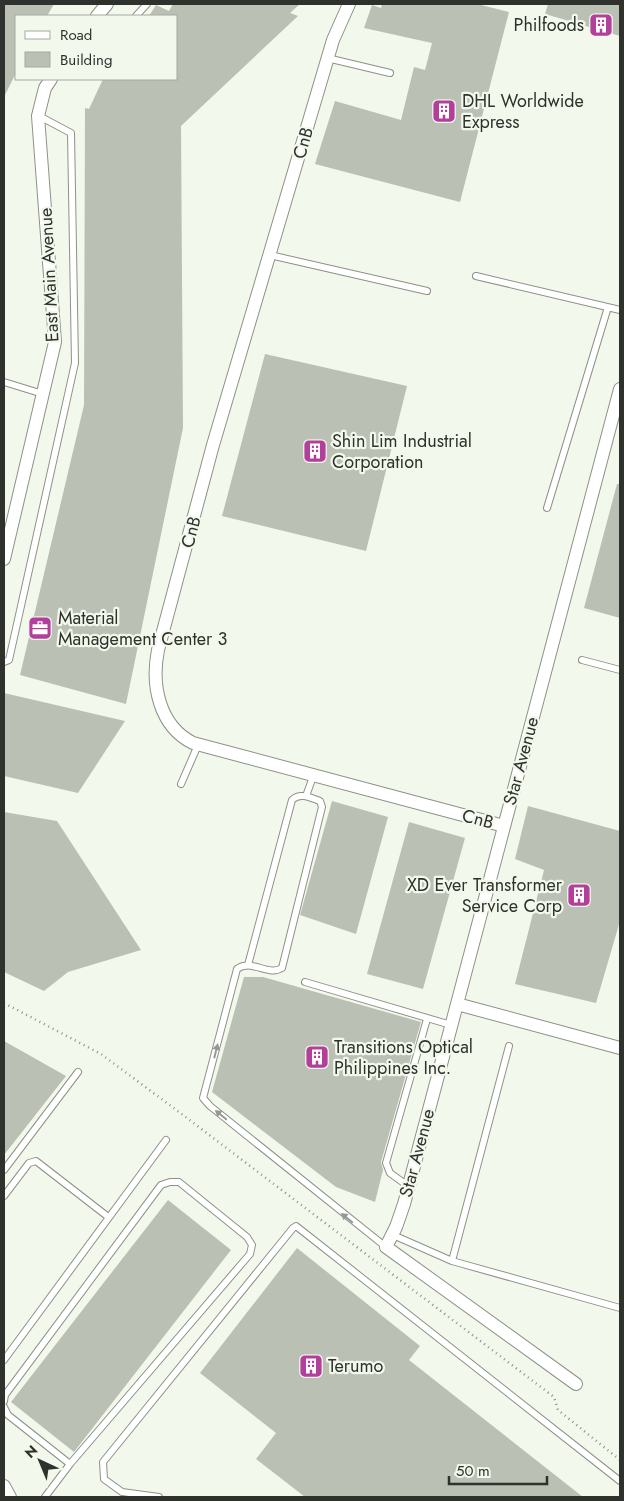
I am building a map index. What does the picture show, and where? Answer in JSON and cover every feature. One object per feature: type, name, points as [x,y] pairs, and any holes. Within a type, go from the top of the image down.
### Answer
[{"type":"street","points":[[99,15],[107,4]]},
{"type":"street","name":"CnB","points":[[349,4],[336,29],[327,58],[213,445],[156,659],[157,692],[164,715],[178,733],[198,745],[314,774],[504,826]]},
{"type":"street","name":"East Main Avenue","points":[[4,559],[55,342],[38,116],[45,88],[50,80]]},
{"type":"street","name":"Star Avenue","points":[[386,1247],[393,1235],[408,1186],[620,389]]},
{"type":"street","points":[[457,1004],[620,1048]]},
{"type":"street","points":[[386,1247],[576,1384]]},
{"type":"street","points":[[4,1486],[10,1497]]},
{"type":"lane","points":[[137,15],[147,4]]},
{"type":"lane","points":[[327,58],[390,73]]},
{"type":"lane","points":[[4,662],[9,660],[75,363],[71,133],[38,116]]},
{"type":"lane","points":[[270,255],[427,291]]},
{"type":"lane","points":[[476,276],[620,310]]},
{"type":"lane","points":[[547,508],[608,307]]},
{"type":"lane","points":[[4,382],[43,394]]},
{"type":"lane","points":[[582,660],[620,670]]},
{"type":"lane","points":[[181,784],[198,745]]},
{"type":"lane","points":[[306,796],[314,774]]},
{"type":"lane","points":[[248,965],[292,800],[296,797],[306,796],[320,801],[322,807],[282,968],[275,971],[248,965],[237,969],[204,1098],[206,1103],[386,1247]]},
{"type":"lane","points":[[304,982],[427,1020],[451,1025]]},
{"type":"lane","points":[[408,1186],[390,1173],[386,1163],[427,1020]]},
{"type":"lane","points":[[452,1261],[509,1046]]},
{"type":"lane","points":[[4,1170],[78,1072]]},
{"type":"lane","points":[[4,1360],[108,1216],[166,1140]]},
{"type":"lane","points":[[4,1196],[29,1163],[36,1161],[108,1216]]},
{"type":"lane","points":[[4,1401],[5,1395],[161,1185],[179,1182],[247,1237],[252,1245],[250,1254],[70,1464],[45,1497]]},
{"type":"lane","points":[[160,1497],[122,1492],[104,1479],[103,1462],[295,1226],[620,1481]]},
{"type":"lane","points":[[393,1235],[452,1261],[620,1308]]},
{"type":"lane","points":[[4,1407],[8,1415],[70,1464]]},
{"type":"path","points":[[4,1003],[101,1054],[183,1114],[554,1397],[558,1410],[620,1460]]},
{"type":"building","points":[[4,4],[54,4],[48,15],[15,15],[15,75],[4,97]]},
{"type":"building","points":[[173,4],[300,4],[290,13],[298,16],[181,126],[183,428],[126,704],[20,675],[84,405],[85,108],[89,109],[103,80],[178,80],[178,15],[150,15],[156,5],[169,11]]},
{"type":"building","name":"DHL Worldwide Express","points":[[382,4],[477,4],[509,12],[460,202],[315,164],[335,101],[401,120],[414,67],[425,70],[432,43],[364,28],[372,5],[381,8]]},
{"type":"building","name":"Philfoods","points":[[548,4],[620,4],[620,36],[545,14]]},
{"type":"building","name":"Shin Lim Industrial Corporation","points":[[265,354],[407,386],[366,551],[222,516]]},
{"type":"building","points":[[617,484],[620,484],[620,618],[584,608]]},
{"type":"building","points":[[4,693],[125,721],[78,793],[4,776]]},
{"type":"building","points":[[332,801],[388,817],[356,934],[300,915]]},
{"type":"building","name":"XD Ever Transformer Service Corp","points":[[528,806],[620,831],[620,921],[596,1003],[515,984],[544,870],[515,859]]},
{"type":"building","points":[[4,812],[57,821],[141,950],[68,972],[44,991],[4,972]]},
{"type":"building","points":[[409,822],[465,838],[423,989],[367,974]]},
{"type":"building","name":"Transitions Optical Philippines Inc.","points":[[244,977],[263,977],[421,1022],[381,1162],[383,1170],[375,1202],[336,1187],[212,1092]]},
{"type":"building","points":[[4,1041],[66,1076],[4,1155]]},
{"type":"building","points":[[168,1200],[231,1250],[74,1452],[11,1402]]},
{"type":"building","name":"Terumo","points":[[297,1248],[420,1346],[409,1360],[583,1497],[305,1497],[256,1459],[276,1433],[200,1373]]},
{"type":"place","name":"Philfoods","points":[[601,25]]},
{"type":"place","name":"DHL Worldwide Express","points":[[444,111]]},
{"type":"place","name":"Shin Lim Industrial Corporation","points":[[315,451]]},
{"type":"place","name":"Material Management Center 3","points":[[40,628]]},
{"type":"place","name":"XD Ever Transformer Service Corp","points":[[579,895]]},
{"type":"place","name":"Transitions Optical Philippines Inc.","points":[[317,1057]]},
{"type":"place","name":"Terumo","points":[[311,1366]]}]
